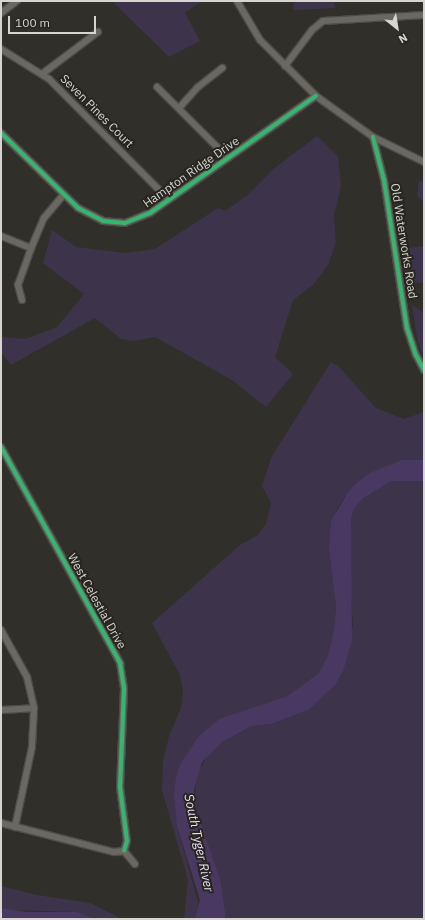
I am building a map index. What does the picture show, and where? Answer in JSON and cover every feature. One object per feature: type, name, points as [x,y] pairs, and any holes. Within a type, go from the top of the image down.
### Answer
[{"type":"street","points":[[1,13],[17,1]]},
{"type":"street","points":[[237,1],[254,31],[285,66],[316,96],[373,137],[424,162]]},
{"type":"street","points":[[285,66],[312,30],[323,21],[424,15]]},
{"type":"street","points":[[42,74],[98,32]]},
{"type":"street","name":"Seven Pines Court","points":[[1,49],[42,74],[169,200]]},
{"type":"street","points":[[179,108],[198,87],[222,68]]},
{"type":"street","points":[[157,87],[228,158]]},
{"type":"street","name":"Hampton Ridge Drive","points":[[1,133],[89,216],[118,224],[139,219],[169,200],[316,96]]},
{"type":"street","name":"Old Waterworks Road","points":[[373,137],[384,180],[407,328],[416,355],[424,370]]},
{"type":"street","points":[[22,300],[18,285],[31,248],[44,218],[64,194]]},
{"type":"street","points":[[1,236],[31,248]]},
{"type":"street","name":"West Celestial Drive","points":[[1,447],[120,663],[124,683],[120,787],[127,841],[124,851]]},
{"type":"street","points":[[1,630],[27,678],[34,708],[32,747],[15,828]]},
{"type":"street","points":[[1,710],[34,708]]},
{"type":"street","points":[[1,823],[15,828],[114,852],[124,851],[135,864]]},
{"type":"shaded area","points":[[112,1],[202,1],[185,13],[200,41],[169,57]]},
{"type":"shaded area","points":[[294,1],[334,1],[335,8],[293,10]]},
{"type":"shaded area","points":[[317,136],[338,157],[341,186],[334,216],[336,243],[328,265],[313,285],[293,300],[275,357],[293,374],[266,407],[232,380],[155,337],[133,341],[121,339],[95,318],[11,365],[1,352],[1,335],[3,337],[26,339],[57,327],[84,294],[43,263],[52,230],[76,247],[125,253],[155,249],[218,208],[225,211],[248,195],[272,170]]},
{"type":"shaded area","points":[[419,181],[424,182],[424,202],[417,196]]},
{"type":"shaded area","points":[[424,246],[424,282],[408,284],[402,249]]},
{"type":"shaded area","points":[[412,305],[424,313],[424,359],[417,338]]},
{"type":"shaded area","points":[[331,362],[338,366],[376,408],[404,419],[424,412],[424,460],[402,460],[348,492],[337,509],[330,532],[336,606],[334,629],[328,655],[319,673],[287,696],[219,719],[199,736],[177,826],[199,906],[195,919],[184,919],[188,880],[162,790],[163,761],[169,736],[181,708],[183,692],[180,675],[152,623],[240,545],[258,535],[266,524],[271,503],[262,486],[271,458]]},
{"type":"shaded area","points":[[409,479],[424,481],[424,919],[226,919],[221,882],[194,803],[197,774],[211,750],[222,742],[252,726],[271,724],[308,710],[353,626],[349,563],[351,519],[354,509],[362,499],[391,481]]},
{"type":"shaded area","points":[[1,886],[37,895],[90,903],[122,919],[96,919],[77,912],[10,910],[1,908]]},
{"type":"water","name":"South Tyger River","points":[[402,460],[424,460],[424,481],[391,481],[362,499],[354,509],[351,519],[352,641],[343,671],[335,685],[308,710],[271,724],[252,726],[222,742],[202,762],[194,790],[194,803],[221,882],[226,919],[195,919],[200,900],[177,826],[174,793],[176,777],[181,763],[199,736],[219,719],[287,696],[319,673],[328,655],[334,629],[336,606],[329,547],[331,521],[348,492],[357,483],[370,473]]},
{"type":"water","points":[[1,908],[27,912],[77,912],[96,919],[1,919]]},
{"type":"cycle path","points":[[1,133],[78,208],[103,221],[125,223],[150,213],[316,96]]},
{"type":"cycle path","points":[[373,137],[384,180],[407,328],[416,355],[424,370]]},
{"type":"cycle path","points":[[1,447],[120,663],[124,689],[120,787],[127,841],[124,851]]}]
